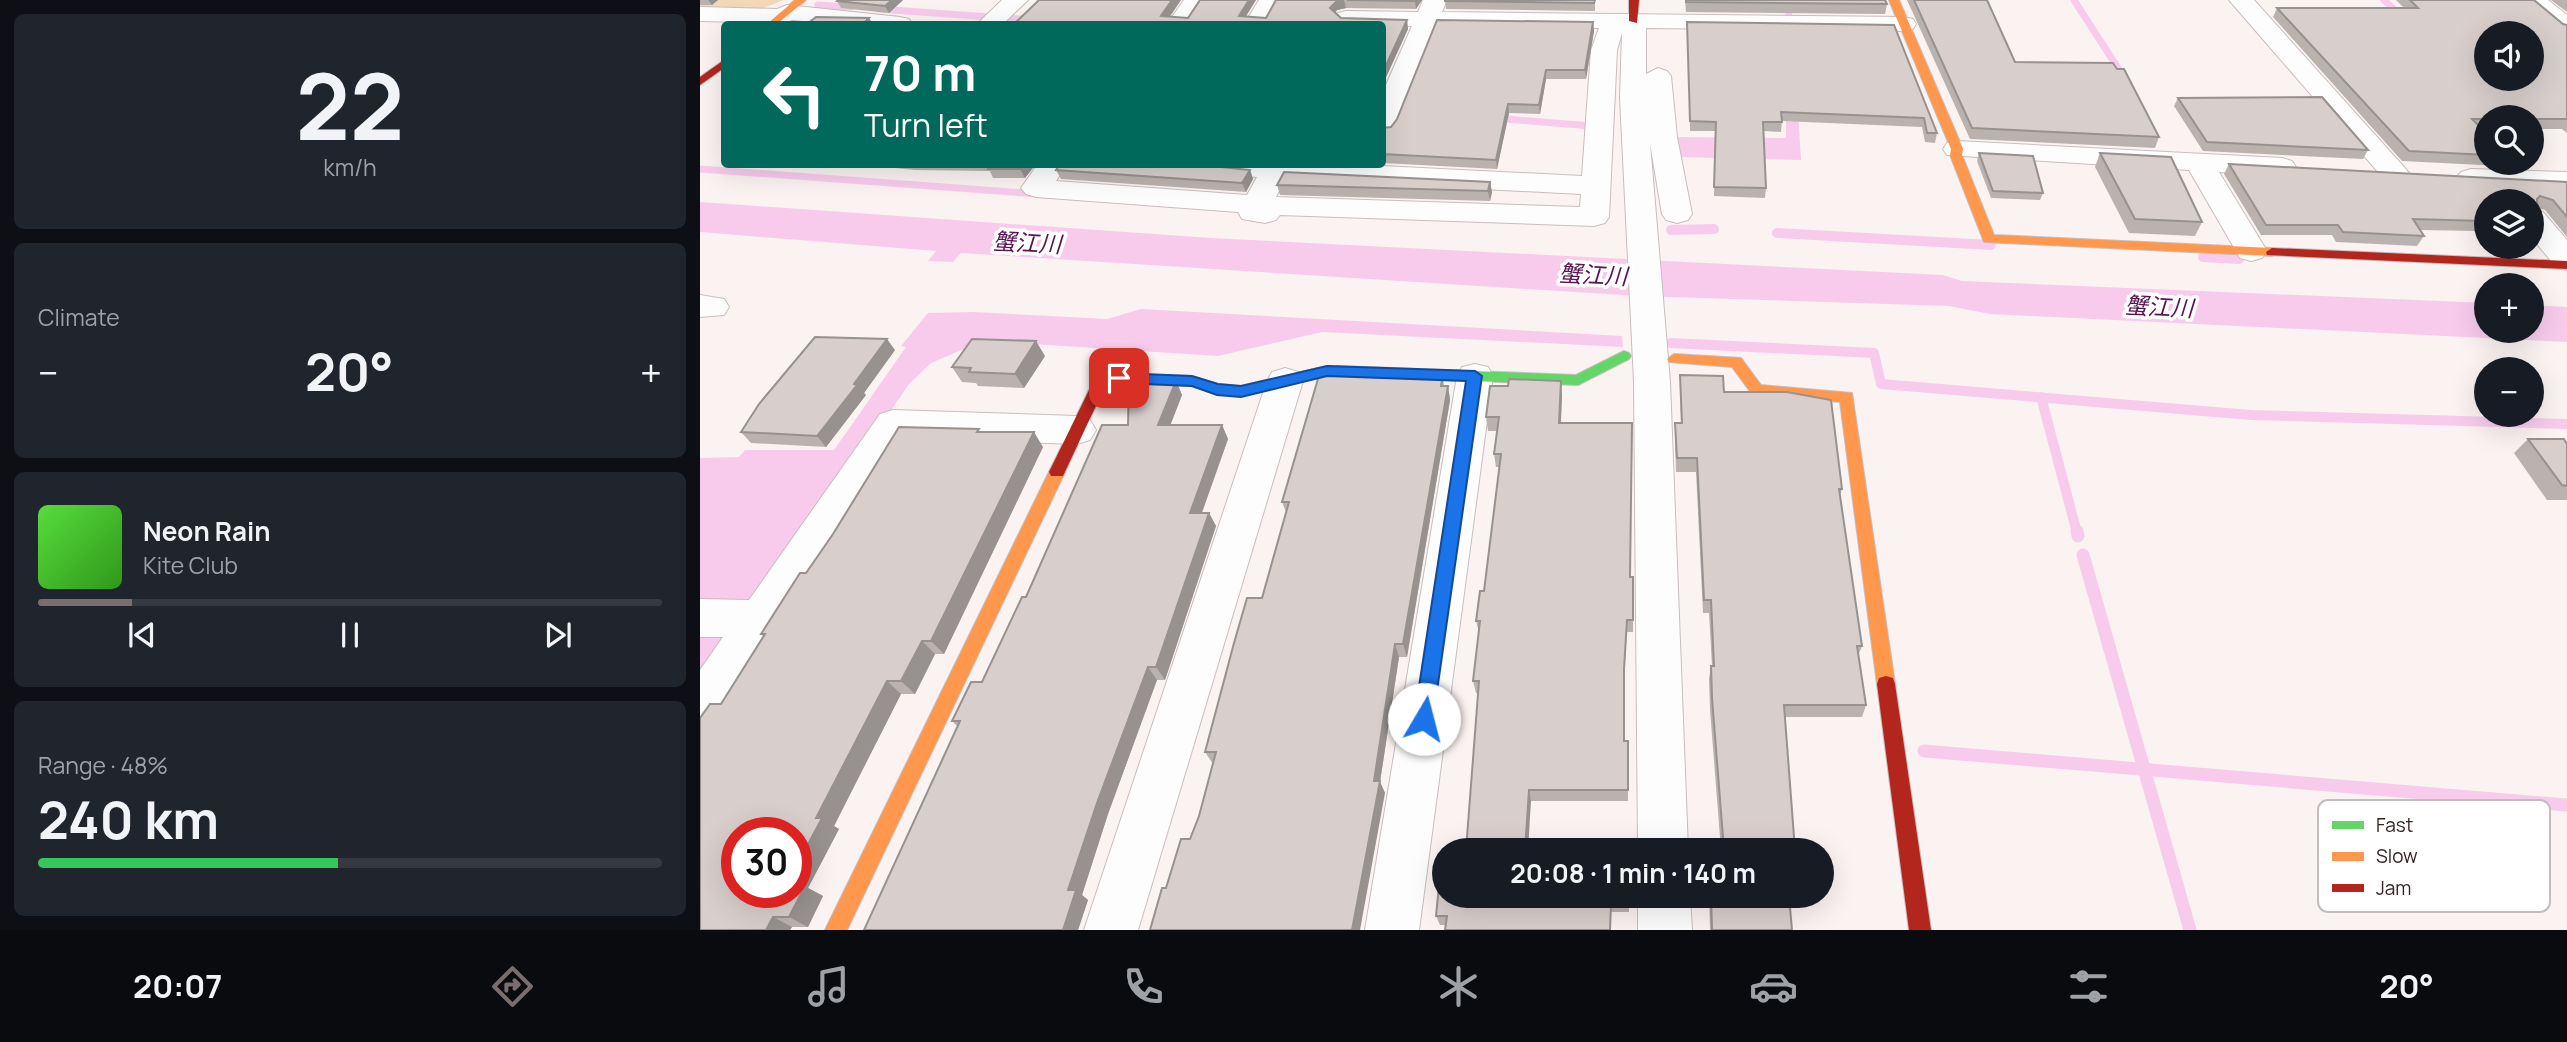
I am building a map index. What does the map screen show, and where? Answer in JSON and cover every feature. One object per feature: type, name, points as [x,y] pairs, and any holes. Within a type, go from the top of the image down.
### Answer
[{"type":"street","points":[[1181,21],[1196,0]]},
{"type":"street","points":[[1258,21],[1271,0]]},
{"type":"street","points":[[1894,0],[1957,149],[1956,155],[1989,239],[2567,263]]},
{"type":"street","points":[[2241,0],[2421,175]]},
{"type":"street","points":[[2533,0],[2563,0]]},
{"type":"street","points":[[2533,0],[2567,27]]},
{"type":"street","points":[[1348,14],[1431,10],[1904,24]]},
{"type":"street","points":[[1386,117],[1431,10]]},
{"type":"street","points":[[700,14],[786,13],[869,21]]},
{"type":"street","points":[[1050,168],[1036,188],[1258,205],[1594,217],[1604,50],[1634,16]]},
{"type":"street","points":[[1634,16],[1678,214]]},
{"type":"street","points":[[1634,16],[1633,98],[1652,383],[1663,838]]},
{"type":"street","points":[[700,82],[721,65]]},
{"type":"street","points":[[1957,149],[2310,169]]},
{"type":"street","points":[[2199,162],[2251,251]]},
{"type":"street","points":[[1596,186],[1364,169],[1277,168],[1253,213],[1365,223],[1389,232],[1643,244]]},
{"type":"street","points":[[1349,208],[1364,169]]},
{"type":"street","points":[[2352,171],[2421,175],[2504,189]]},
{"type":"street","points":[[2516,189],[2567,181]]},
{"type":"street","points":[[2544,233],[2567,263]]},
{"type":"street","points":[[836,930],[1096,390],[1119,378],[1192,381],[1217,389],[1241,391],[1327,371],[1578,380],[1624,356]]},
{"type":"street","points":[[1674,359],[1736,362],[1757,390],[1846,397],[1920,930]]},
{"type":"street","points":[[1392,930],[1475,376]]},
{"type":"street","points":[[1111,930],[1285,381]]},
{"type":"street","points":[[700,708],[754,619],[893,424],[1077,430]]},
{"type":"street","points":[[701,618],[754,619]]},
{"type":"street","points":[[1664,908],[1665,930]]},
{"type":"shaded area","points":[[700,0],[784,0],[753,12],[700,11]]},
{"type":"water","points":[[1785,0],[1792,12],[1801,160],[1677,157],[1675,137],[1786,138]]},
{"type":"water","name":"蟹江川","points":[[700,202],[1211,238],[1943,275],[1962,281],[2474,302],[2474,337],[1990,314],[1949,306],[1638,296],[961,253],[953,262],[928,261],[936,251],[700,232]]},
{"type":"water","points":[[2544,306],[2567,307],[2567,342],[2544,341]]},
{"type":"water","points":[[1141,309],[1622,336],[1623,347],[1322,332],[1218,356],[983,341],[931,363],[909,384],[700,689],[700,458],[739,457],[745,450],[834,450],[906,347],[901,346],[928,313],[974,312],[1107,319]]},
{"type":"building","points":[[838,0],[892,0],[885,6]]},
{"type":"building","points":[[1039,0],[1172,0],[1161,16],[1188,18],[1200,0],[1249,0],[1239,16],[1266,18],[1276,0],[1344,0],[1336,2],[1330,8],[1341,18],[1407,20],[1386,65],[1386,21],[1017,21]]},
{"type":"building","points":[[1347,0],[1415,0],[1415,1]]},
{"type":"building","points":[[1445,0],[1595,0],[1594,3]]},
{"type":"building","points":[[1885,0],[1887,4],[1686,2]]},
{"type":"building","points":[[1914,0],[1987,0],[2015,62],[2113,63],[2117,69],[2124,69],[2159,137],[1972,128]]},
{"type":"building","points":[[2410,0],[2534,0],[2567,25],[2567,119],[2544,119],[2544,105],[2474,105],[2474,154],[2409,151],[2277,8],[2418,8]]},
{"type":"building","points":[[816,17],[869,18],[866,21],[811,21]]},
{"type":"building","points":[[1437,20],[1593,22],[1585,70],[1546,70],[1539,105],[1508,104],[1496,160],[1386,154],[1386,128],[1391,127],[1397,119]]},
{"type":"building","points":[[1687,22],[1894,25],[1937,133],[1927,133],[1924,118],[1781,112],[1782,122],[1763,122],[1766,188],[1714,187],[1716,122],[1690,121]]},
{"type":"building","points":[[2322,97],[2368,150],[2207,142],[2178,98]]},
{"type":"building","points":[[1979,153],[2033,156],[2043,193],[1993,191]]},
{"type":"building","points":[[2100,153],[2171,157],[2202,222],[2135,219]]},
{"type":"building","points":[[2229,164],[2567,182],[2567,217],[2553,200],[2544,197],[2544,189],[2474,189],[2474,221],[2413,219],[2424,236],[2343,232],[2338,225],[2266,225]]},
{"type":"building","points":[[989,168],[1021,168],[1020,169]]},
{"type":"building","points":[[1230,168],[1250,170],[1242,183],[1056,170]]},
{"type":"building","points":[[1284,172],[1490,182],[1488,191],[1277,185]]},
{"type":"building","points":[[815,337],[887,339],[854,384],[857,385],[817,436],[741,432],[759,404]]},
{"type":"building","points":[[972,339],[1036,341],[1015,374],[969,372],[971,368],[952,367]]},
{"type":"building","points":[[1320,372],[1443,376],[1441,386],[1448,386],[1403,644],[1395,644],[1374,781],[1380,781],[1352,930],[1150,930],[1162,888],[1166,888],[1181,839],[1190,839],[1199,816],[1216,752],[1205,752],[1234,643],[1247,598],[1262,598],[1289,502],[1282,502]]},
{"type":"building","points":[[1680,375],[1723,376],[1724,392],[1787,392],[1831,400],[1842,489],[1839,489],[1862,646],[1857,646],[1866,705],[1784,705],[1794,838],[1723,838],[1712,698],[1711,666],[1714,666],[1711,600],[1704,600],[1697,458],[1677,458],[1675,423],[1682,423]]},
{"type":"building","points":[[1509,379],[1561,381],[1559,423],[1632,423],[1630,577],[1633,577],[1633,620],[1627,620],[1624,669],[1624,741],[1628,741],[1628,790],[1529,790],[1526,838],[1467,838],[1479,681],[1473,681],[1480,621],[1476,621],[1480,591],[1484,591],[1501,454],[1494,454],[1499,417],[1486,417],[1490,386],[1508,386]]},
{"type":"building","points":[[1129,381],[1176,381],[1158,425],[1222,425],[1190,513],[1209,513],[1156,667],[1148,667],[1097,803],[1068,890],[1076,890],[1063,930],[864,930],[960,721],[952,721],[971,682],[982,682],[1022,597],[1026,597],[1102,425],[1128,425]]},
{"type":"building","points":[[899,427],[979,429],[977,432],[1034,432],[931,641],[922,641],[901,681],[887,681],[816,818],[822,818],[812,837],[812,817],[721,817],[721,908],[794,908],[789,917],[773,917],[766,930],[700,930],[700,718],[710,704],[721,704],[800,573],[806,573]]},
{"type":"building","points":[[2528,439],[2564,439],[2567,444],[2567,486],[2562,485]]},
{"type":"building","points":[[1437,908],[1611,908],[1610,930],[1445,930],[1447,916],[1436,916]]},
{"type":"building","points":[[1711,908],[1790,908],[1792,930],[1712,930]]},
{"type":"waterway","points":[[2074,0],[2125,79]]},
{"type":"waterway","points":[[2384,0],[2403,18]]},
{"type":"waterway","points":[[818,5],[851,7]]},
{"type":"waterway","points":[[878,9],[1033,20]]},
{"type":"waterway","points":[[1493,118],[1592,126]]},
{"type":"waterway","points":[[700,169],[1038,194]]},
{"type":"waterway","points":[[1671,230],[1714,229]]},
{"type":"waterway","points":[[1777,233],[1991,245]]},
{"type":"waterway","points":[[2203,257],[2239,259]]},
{"type":"waterway","points":[[1671,343],[1874,353],[1881,384],[2041,397]]},
{"type":"waterway","points":[[2041,397],[2251,415],[2567,424]]},
{"type":"waterway","points":[[2041,397],[2077,533]]},
{"type":"waterway","points":[[2077,531],[2078,536]]},
{"type":"waterway","points":[[2083,555],[2144,769]]},
{"type":"waterway","points":[[1924,751],[2144,769]]},
{"type":"waterway","points":[[2144,769],[2507,800]]},
{"type":"waterway","points":[[2144,769],[2190,930]]},
{"type":"waterway","points":[[2550,804],[2567,805]]},
{"type":"traffic: fast","points":[[1337,371],[1578,380],[1624,356]]},
{"type":"traffic: slow","points":[[776,21],[801,0]]},
{"type":"traffic: slow","points":[[1894,0],[1957,149],[1956,155],[1989,239],[2272,252]]},
{"type":"traffic: slow","points":[[1674,359],[1736,362],[1757,390],[1847,397],[1886,684]]},
{"type":"traffic: slow","points":[[836,930],[1057,472]]},
{"type":"traffic: jam","points":[[1634,0],[1634,21]]},
{"type":"traffic: jam","points":[[700,82],[721,65]]},
{"type":"traffic: jam","points":[[2272,252],[2567,265]]},
{"type":"traffic: jam","points":[[1057,472],[1096,390],[1119,378],[1192,381],[1217,389],[1241,391],[1337,371]]},
{"type":"traffic: jam","points":[[1886,684],[1920,930]]},
{"type":"route","points":[[1119,378],[1192,381],[1217,389],[1241,391],[1327,371],[1475,376],[1424,719]]}]
